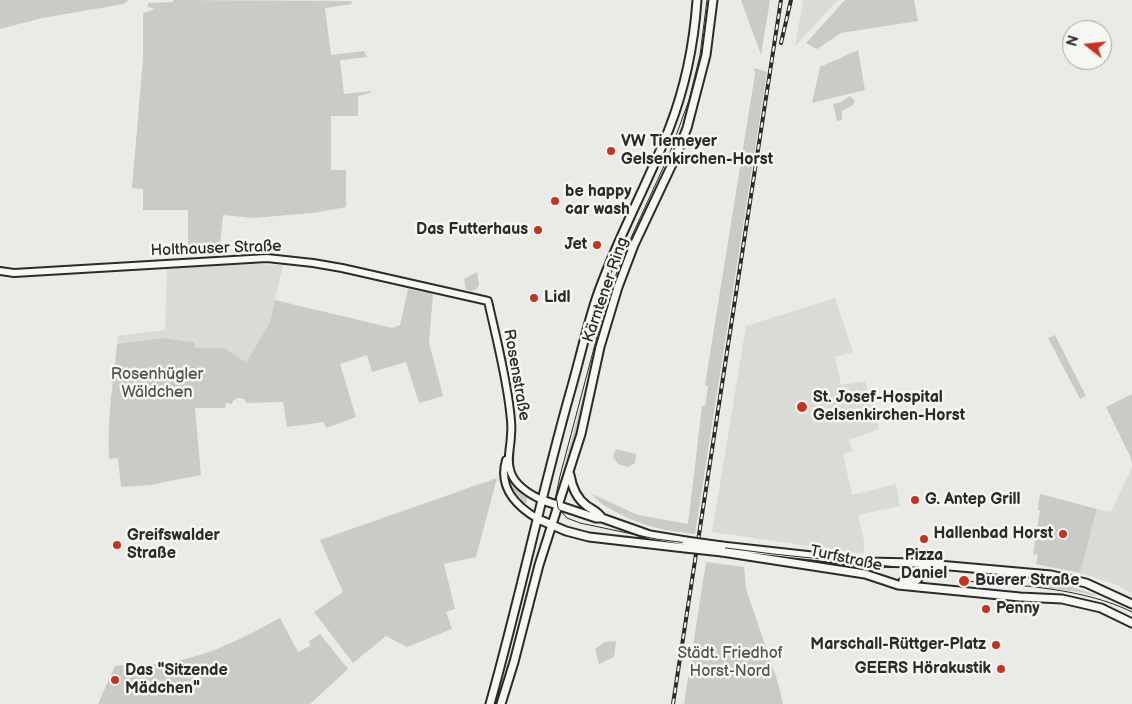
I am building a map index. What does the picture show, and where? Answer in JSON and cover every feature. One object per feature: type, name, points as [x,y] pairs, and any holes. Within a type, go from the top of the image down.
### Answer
[{"type":"main road","name":"Kärntener Ring","points":[[490,704],[516,607],[556,441],[600,288],[618,242],[670,128],[691,53],[696,23],[697,0]]},
{"type":"main road","name":"Kärntener Ring","points":[[501,704],[514,662],[528,604],[570,474],[581,434],[600,347],[618,287],[634,245],[676,156],[687,128],[706,55],[713,0]]},
{"type":"main road","points":[[570,474],[572,488],[578,498],[589,508],[598,512],[602,518]]},
{"type":"main road","points":[[542,500],[559,506]]},
{"type":"main road","name":"Turfstraße","points":[[559,506],[685,544]]},
{"type":"main road","points":[[538,519],[552,526]]},
{"type":"main road","name":"Turfstraße","points":[[552,526],[573,534],[604,540],[685,544],[785,557],[911,586],[1020,597],[1062,599],[1101,608],[1132,623]]},
{"type":"main road","name":"Turfstraße","points":[[785,557],[916,563],[1052,575],[1086,583],[1132,604]]},
{"type":"main road","points":[[881,580],[887,578],[912,582],[918,579]]},
{"type":"street","name":"Holthauser Straße","points":[[0,271],[14,273],[267,258],[342,268],[488,301]]},
{"type":"street","name":"Rosenstraße","points":[[488,301],[509,405],[511,434],[509,466],[514,480],[531,495],[542,500]]},
{"type":"street","name":"Rosenstraße","points":[[509,454],[504,469],[509,492],[518,506],[538,519]]},
{"type":"shaded area","points":[[803,0],[838,0],[795,46]]},
{"type":"shaded area","points":[[254,264],[283,265],[270,322],[246,362],[224,348],[194,348],[194,342],[162,338],[117,344],[118,336],[165,330],[167,269]]},
{"type":"shaded area","name":"St. Josef-Hospital Gelsenkirchen-Horst","points":[[835,298],[853,352],[835,357],[841,385],[865,381],[879,429],[849,440],[852,451],[843,454],[852,495],[896,484],[900,506],[858,515],[864,541],[864,554],[712,532],[746,326]]},
{"type":"shaded area","points":[[1132,467],[1132,593],[1117,585],[1080,573],[1097,509],[1111,512]]},
{"type":"green space","points":[[0,0],[128,0],[124,4],[42,18],[0,29]]},
{"type":"green space","points":[[173,0],[351,1],[352,4],[325,8],[331,55],[364,51],[367,57],[340,60],[344,94],[371,91],[371,93],[358,96],[358,116],[331,116],[331,170],[346,170],[346,207],[313,213],[253,218],[223,215],[219,255],[188,256],[188,210],[143,210],[143,189],[132,188],[143,59],[143,13],[155,9],[148,7],[148,3],[173,2]]},
{"type":"green space","points":[[741,0],[770,0],[761,55]]},
{"type":"green space","points":[[845,0],[914,0],[918,21],[841,33],[817,49],[806,43]]},
{"type":"green space","points":[[858,50],[865,90],[812,103],[820,67]]},
{"type":"green space","points":[[754,68],[767,72],[695,534],[662,529],[621,515],[603,505],[592,494],[638,515],[688,524],[702,406],[705,406],[708,386],[705,385],[755,74]]},
{"type":"green space","points":[[850,96],[855,101],[853,105],[842,111],[842,120],[837,121],[833,104],[841,102]]},
{"type":"green space","points":[[670,156],[631,243],[637,227]]},
{"type":"green space","points":[[477,272],[479,284],[477,289],[471,291],[466,289],[464,279]]},
{"type":"green space","name":"Rosenhügler Wäldchen","points":[[408,289],[433,294],[429,343],[443,396],[419,403],[406,362],[372,372],[367,355],[340,364],[356,417],[326,428],[324,422],[287,427],[283,402],[247,403],[244,399],[238,398],[232,404],[226,403],[225,408],[195,408],[201,475],[150,485],[121,487],[118,458],[109,459],[110,415],[117,344],[162,338],[194,342],[195,348],[224,348],[246,362],[270,322],[275,300],[392,328],[400,325]]},
{"type":"green space","points":[[613,290],[598,343],[575,441],[560,490],[558,489],[610,297]]},
{"type":"green space","points":[[1055,335],[1086,396],[1080,399],[1048,338]]},
{"type":"green space","points":[[1132,394],[1132,463],[1106,407]]},
{"type":"green space","points":[[616,449],[636,454],[635,463],[628,467],[618,464],[613,457]]},
{"type":"green space","points":[[507,474],[527,497],[526,507],[513,493]]},
{"type":"green space","points":[[497,478],[476,557],[444,564],[455,609],[446,612],[452,629],[407,647],[386,636],[353,663],[314,612],[343,592],[320,540]]},
{"type":"green space","name":"Hallenbad Horst","points":[[1040,494],[1097,509],[1080,573],[1036,564],[1038,555],[1033,554],[1040,511],[1038,510]]},
{"type":"green space","name":"Städt. Friedhof Horst-Nord","points":[[706,562],[744,567],[746,589],[779,686],[783,704],[684,704]]},
{"type":"green space","points":[[1029,582],[1073,587],[1096,595],[1029,586]]},
{"type":"green space","points":[[280,618],[298,652],[310,646],[309,641],[320,634],[348,669],[310,704],[98,704],[115,666],[159,664],[195,656],[238,639]]},
{"type":"green space","points":[[616,641],[614,657],[599,664],[595,649],[605,642]]},
{"type":"tram line","points":[[707,0],[700,55],[689,100],[669,155],[624,253],[607,299],[560,476],[556,495],[558,508],[567,518],[580,523],[656,539],[773,554],[926,570]]},
{"type":"tram line","points":[[964,581],[1028,586],[1072,593],[1113,604],[1132,612]]},
{"type":"railway","points":[[673,704],[781,0]]},
{"type":"railway","points":[[781,43],[791,0]]},
{"type":"place","name":"VW Tiemeyer Gelsenkirchen-Horst","points":[[611,151]]},
{"type":"place","name":"be happy car wash","points":[[555,201]]},
{"type":"place","name":"Das Futterhaus","points":[[538,230]]},
{"type":"place","name":"Jet","points":[[597,245]]},
{"type":"place","name":"Lidl","points":[[534,298]]},
{"type":"place","name":"St. Josef-Hospital Gelsenkirchen-Horst","points":[[802,407]]},
{"type":"place","name":"G. Antep Grill","points":[[915,500]]},
{"type":"place","name":"Hallenbad Horst","points":[[1063,534]]},
{"type":"place","name":"Pizza Daniel","points":[[924,539]]},
{"type":"place","name":"Greifswalder Straße","points":[[117,545]]},
{"type":"place","name":"Buerer Straße","points":[[964,581]]},
{"type":"place","name":"Penny","points":[[986,609]]},
{"type":"place","name":"Marschall-Rüttger-Platz","points":[[996,645]]},
{"type":"place","name":"GEERS Hörakustik","points":[[1001,669]]},
{"type":"place","name":"Das \"Sitzende Mädchen\"","points":[[115,680]]}]
